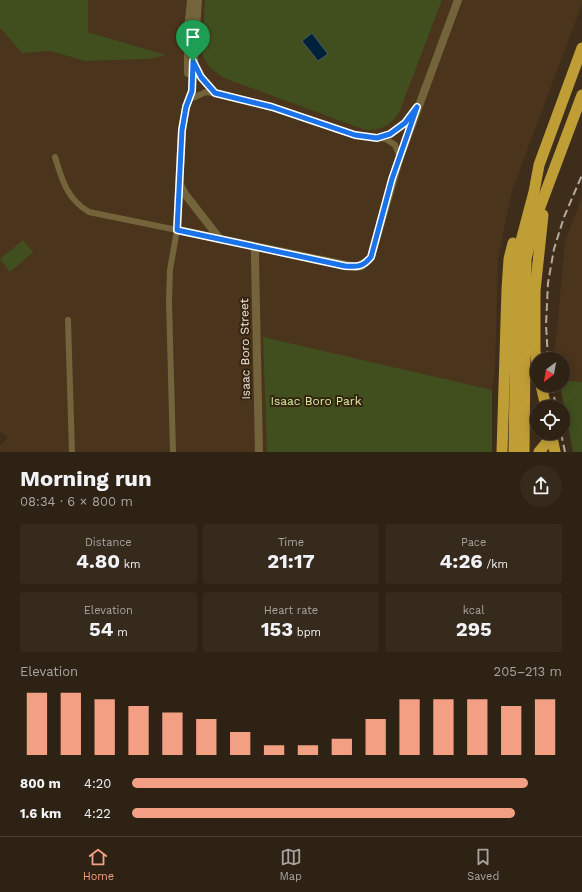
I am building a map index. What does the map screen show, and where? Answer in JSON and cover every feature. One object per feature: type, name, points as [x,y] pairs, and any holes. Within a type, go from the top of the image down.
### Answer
[{"type":"highway","points":[[503,451],[506,290],[509,259],[539,165],[582,48]]},
{"type":"highway","points":[[514,452],[521,297],[526,260],[532,234],[548,185],[582,95]]},
{"type":"highway","points":[[524,452],[521,297],[517,256],[534,192],[539,165]]},
{"type":"highway","points":[[536,352],[535,291],[541,226],[548,185]]},
{"type":"highway","points":[[539,452],[547,440]]},
{"type":"highway","points":[[552,440],[555,452]]},
{"type":"street","points":[[188,100],[187,38],[191,0]]},
{"type":"street","points":[[173,452],[169,301],[170,270],[177,230],[182,130],[184,115],[192,91],[198,0]]},
{"type":"street","points":[[55,157],[63,184],[80,206],[89,212],[256,246],[345,266],[362,266],[371,257],[400,156],[458,0]]},
{"type":"street","points":[[193,61],[201,77],[215,93]]},
{"type":"street","points":[[188,100],[206,92],[272,107],[355,135],[391,141],[395,145],[400,156]]},
{"type":"street","points":[[377,138],[398,130],[417,107]]},
{"type":"street","points":[[180,184],[185,194],[220,239]]},
{"type":"street","name":"Isaac Boro Street","points":[[256,246],[255,260],[259,452]]},
{"type":"street","points":[[68,320],[72,452]]},
{"type":"shaded area","points":[[88,0],[582,0],[582,4],[512,191],[498,258],[495,369],[492,390],[492,452],[0,452],[0,446],[8,437],[0,431],[0,28],[22,53],[50,51],[85,61],[148,59],[165,55],[88,32]]},
{"type":"shaded area","points":[[582,196],[582,382],[570,381],[570,352],[555,352],[565,242]]},
{"type":"green space","points":[[0,0],[88,0],[88,32],[166,55],[149,59],[85,61],[50,51],[22,53],[0,28]]},
{"type":"green space","points":[[205,0],[442,0],[400,110],[394,119],[386,126],[366,130],[224,78],[213,70],[205,61],[202,53]]},
{"type":"green space","points":[[23,240],[33,252],[10,272],[0,259]]},
{"type":"green space","name":"Isaac Boro Park","points":[[263,337],[492,390],[492,452],[267,452]]},
{"type":"green space","points":[[570,381],[582,382],[582,452],[573,452],[570,437],[570,400],[563,400],[561,392],[570,392]]},
{"type":"water","points":[[312,33],[328,54],[318,61],[302,41]]},
{"type":"railway","points":[[548,352],[546,325],[548,283],[554,249],[564,217],[582,175]]},
{"type":"railway","points":[[553,392],[555,400]]},
{"type":"railway","points":[[562,440],[565,452]]},
{"type":"route","points":[[193,61],[201,77],[215,93],[272,107],[355,135],[377,138],[390,134],[398,130],[405,123],[417,107],[392,179],[371,257],[366,263],[362,266],[356,267],[345,266],[177,230],[182,130],[186,107],[192,91],[193,61]]}]
